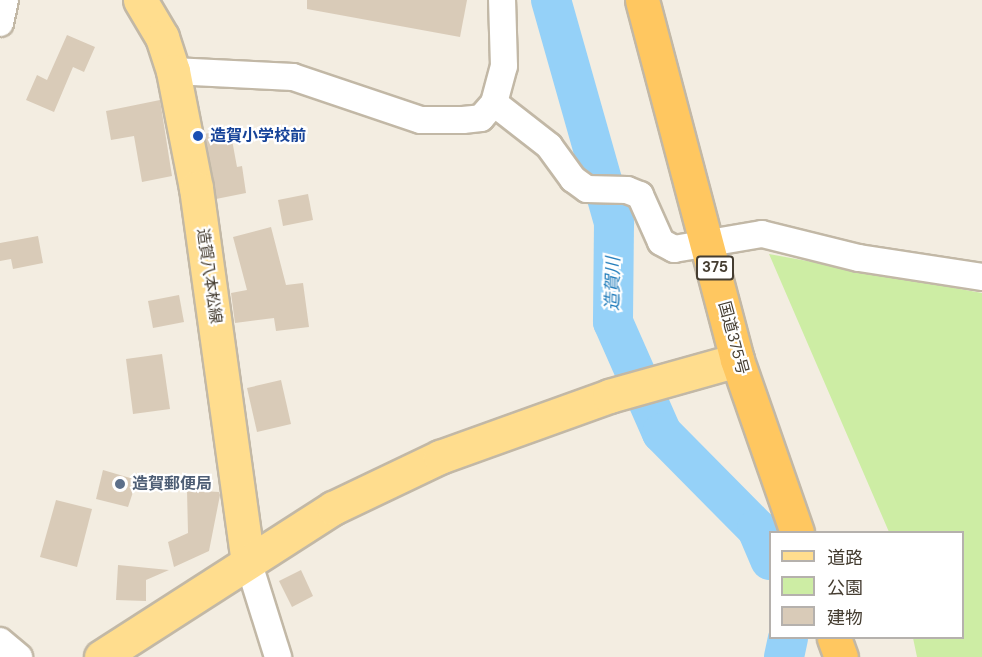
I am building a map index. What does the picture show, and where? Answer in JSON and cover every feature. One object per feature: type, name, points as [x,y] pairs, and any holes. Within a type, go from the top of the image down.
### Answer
[{"type":"highway","name":"国道375号","points":[[642,0],[708,243],[737,360],[797,531]]},
{"type":"highway","points":[[834,639],[841,657]]},
{"type":"main road","name":"造賀八本松線","points":[[140,0],[162,37],[173,71],[196,188],[248,561]]},
{"type":"main road","points":[[101,657],[333,508],[440,457],[609,396],[737,360]]},
{"type":"street","points":[[0,23],[5,0]]},
{"type":"street","points":[[173,71],[293,77],[421,120],[481,118],[494,103],[504,66],[502,0]]},
{"type":"street","points":[[494,103],[549,146],[573,179],[587,189],[627,190],[640,195],[661,242],[674,249],[762,234],[859,258],[982,277]]},
{"type":"street","points":[[248,561],[278,657]]},
{"type":"street","points":[[0,641],[19,657]]},
{"type":"green space","points":[[769,254],[982,293],[982,657],[917,657],[913,639],[964,639],[964,531],[889,531]]},
{"type":"building","points":[[307,0],[467,0],[460,37],[307,9]]},
{"type":"building","points":[[67,35],[95,47],[84,72],[73,67],[54,112],[26,100],[37,75],[47,80]]},
{"type":"building","points":[[160,100],[172,176],[142,182],[134,136],[111,140],[106,111]]},
{"type":"building","points":[[230,129],[237,167],[242,166],[246,193],[216,199],[204,134]]},
{"type":"building","points":[[308,194],[313,220],[283,226],[278,200]]},
{"type":"building","points":[[271,227],[286,285],[303,283],[309,327],[276,331],[274,318],[235,323],[231,293],[247,290],[233,237]]},
{"type":"building","points":[[38,236],[43,263],[13,269],[11,259],[0,261],[0,243]]},
{"type":"building","points":[[179,295],[184,322],[153,328],[148,301]]},
{"type":"building","points":[[162,354],[170,409],[133,414],[126,359]]},
{"type":"building","points":[[281,380],[291,424],[257,432],[247,388]]},
{"type":"building","points":[[103,470],[137,480],[128,507],[96,499]]},
{"type":"building","points":[[187,490],[219,492],[220,495],[209,551],[174,567],[168,542],[188,533]]},
{"type":"building","points":[[56,500],[92,509],[77,567],[40,557]]},
{"type":"building","points":[[118,565],[169,570],[146,580],[146,601],[116,600]]},
{"type":"building","points":[[301,570],[313,596],[292,607],[279,581]]},
{"type":"waterway","name":"造賀川","points":[[551,0],[614,223],[613,322],[662,433],[757,529],[769,558]]},
{"type":"waterway","name":"造賀川","points":[[784,657],[788,639]]},
{"type":"place","name":"造賀小学校前","points":[[198,136]]},
{"type":"place","name":"造賀郵便局","points":[[120,484]]}]
